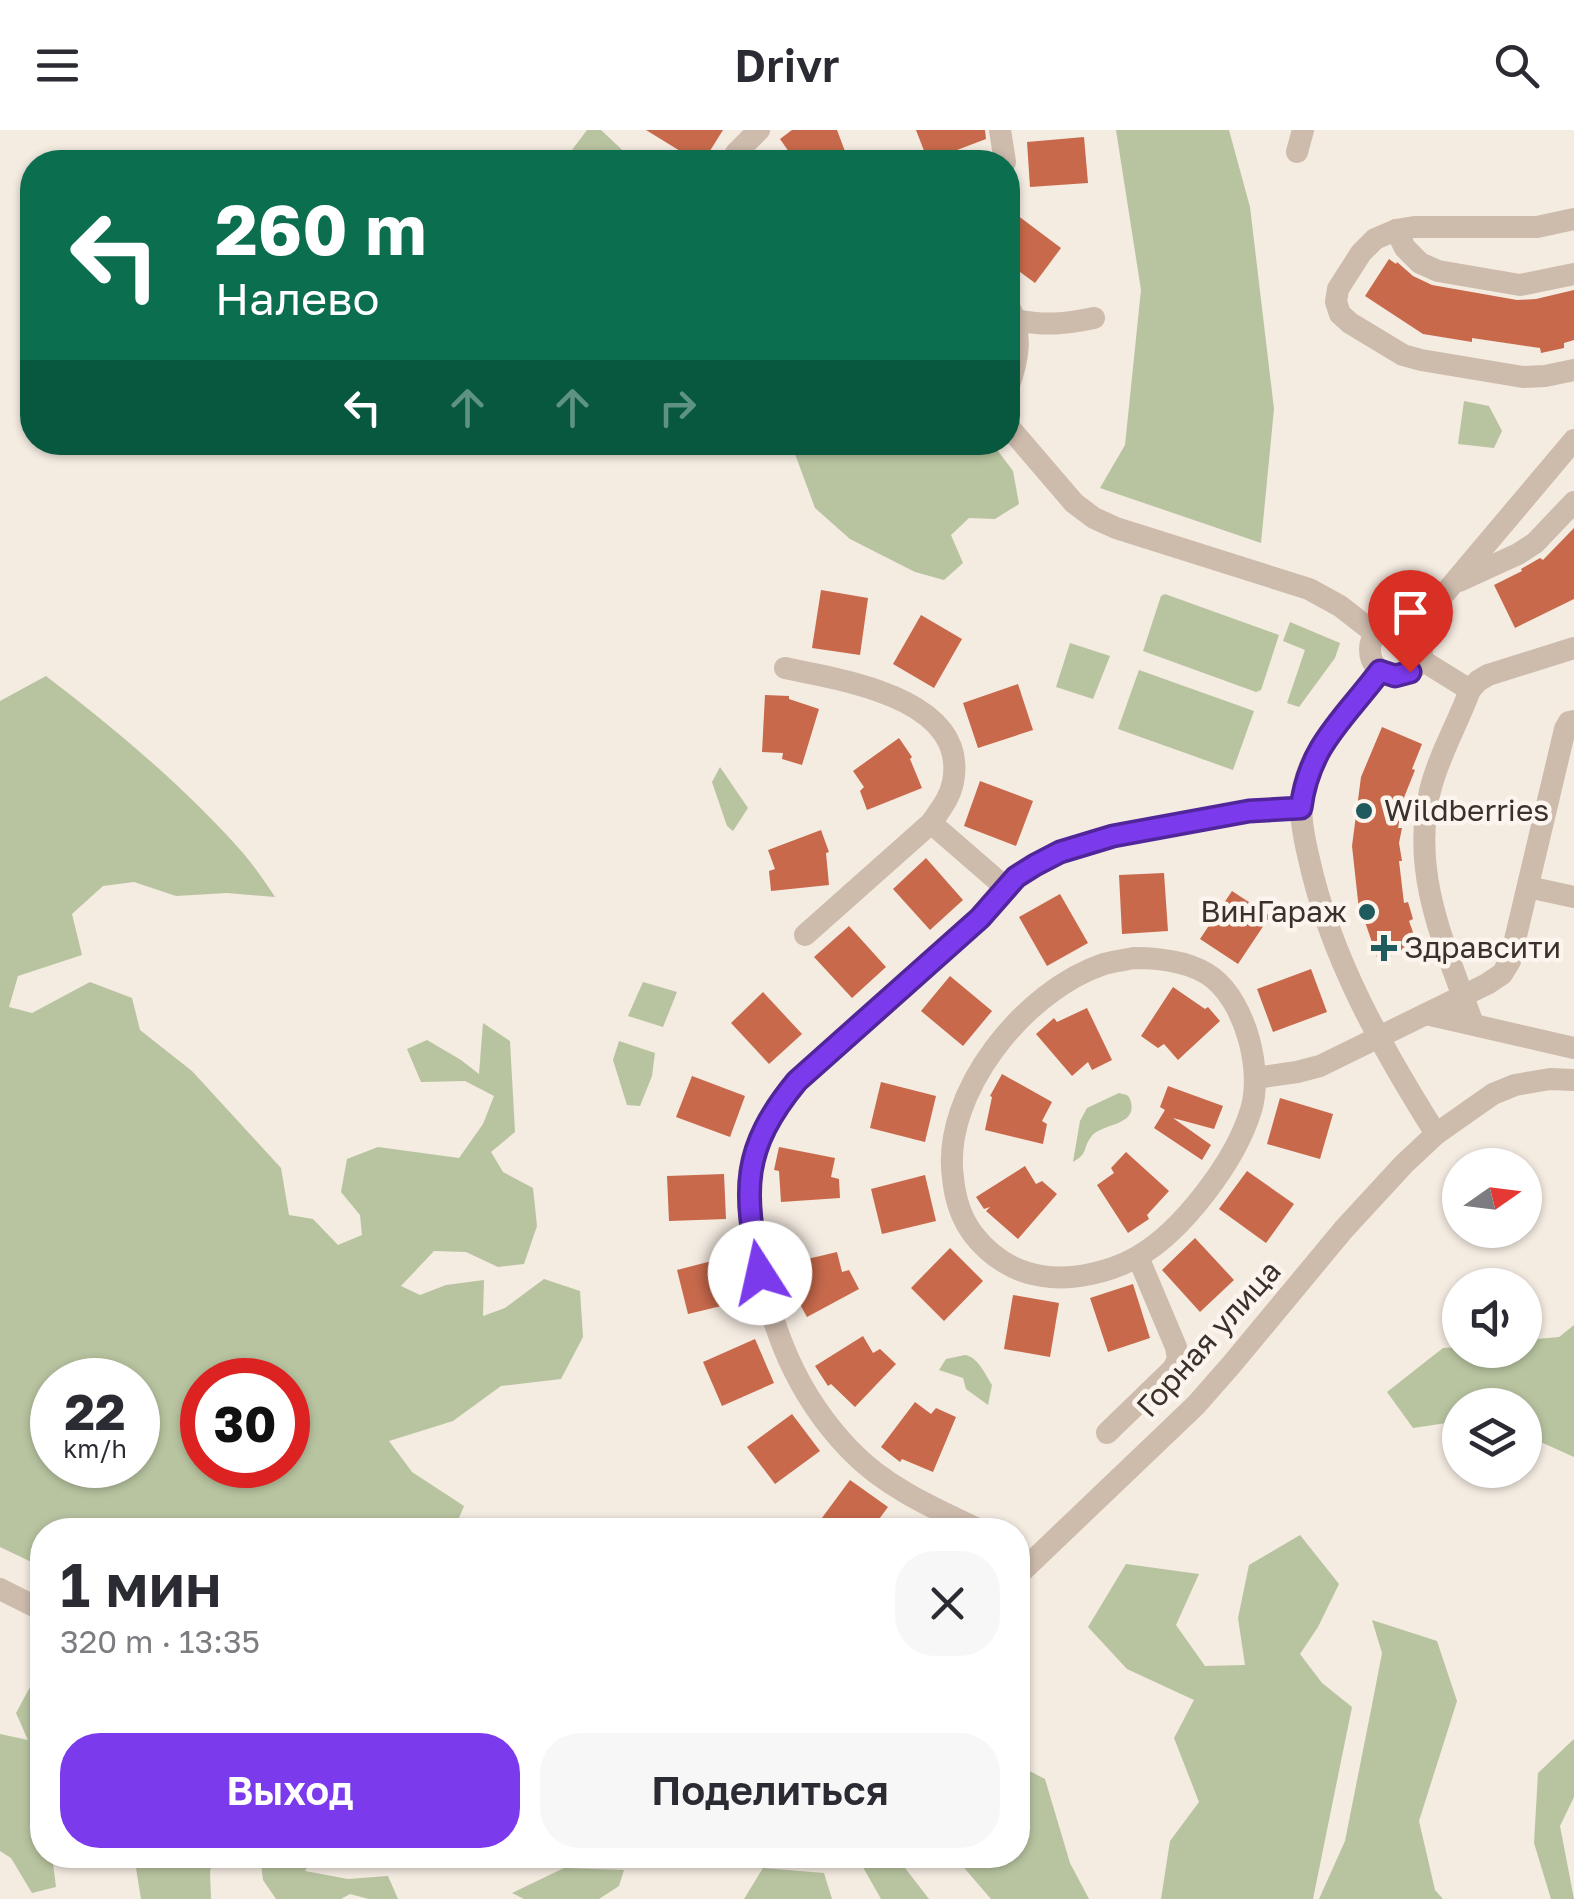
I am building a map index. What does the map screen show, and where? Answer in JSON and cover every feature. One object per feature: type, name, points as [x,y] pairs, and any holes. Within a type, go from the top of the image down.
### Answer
[{"type":"street","points":[[739,150],[759,130]]},
{"type":"street","points":[[1574,219],[1538,226],[1414,226],[1396,230],[1375,239],[1361,252],[1338,289],[1336,302],[1340,314],[1350,322],[1403,355],[1523,377],[1574,370]]},
{"type":"street","points":[[1396,230],[1405,248],[1420,263],[1438,271],[1520,285],[1574,274]]},
{"type":"street","points":[[1020,315],[1044,325],[1094,318]]},
{"type":"street","points":[[1020,440],[1074,503],[1094,518],[1308,589],[1340,606],[1376,634]]},
{"type":"street","points":[[1413,631],[1574,440]]},
{"type":"street","points":[[1452,584],[1518,554],[1574,502]]},
{"type":"street","points":[[1397,624],[1413,631],[1421,644],[1416,667],[1395,676],[1380,671],[1370,650],[1376,634],[1397,624]]},
{"type":"street","points":[[1473,1024],[1431,903],[1425,874],[1423,845],[1431,786],[1470,690],[1478,681],[1571,646]]},
{"type":"street","points":[[1420,659],[1470,690]]},
{"type":"street","points":[[786,668],[860,684],[921,712],[938,727],[954,764],[946,802],[931,823],[805,935]]},
{"type":"street","points":[[1380,671],[1333,729],[1304,781],[1303,833],[1338,953],[1377,1038],[1436,1134]]},
{"type":"street","points":[[1255,1078],[1320,1066],[1487,984],[1508,968],[1564,728],[1574,722]]},
{"type":"street","points":[[955,1518],[882,1479],[822,1418],[798,1382],[777,1334],[752,1231],[750,1168],[762,1132],[797,1081],[980,918],[1016,877],[1035,865],[1098,840],[1249,811],[1301,808]]},
{"type":"street","points":[[931,823],[1006,888]]},
{"type":"street","points":[[1528,887],[1574,897]]},
{"type":"street","points":[[1163,958],[1212,978],[1231,998],[1245,1026],[1255,1078],[1252,1107],[1229,1160],[1178,1224],[1138,1257],[1089,1274],[1044,1277],[999,1260],[967,1227],[958,1207],[950,1156],[964,1100],[1002,1040],[1024,1017],[1048,996],[1104,964],[1163,958]]},
{"type":"street","points":[[1426,1014],[1574,1048]]},
{"type":"street","name":"Горная улица","points":[[1030,1558],[1196,1404],[1375,1195],[1436,1134],[1494,1094],[1515,1085],[1550,1079],[1574,1080]]},
{"type":"street","points":[[1108,1433],[1173,1369],[1178,1359],[1138,1257]]},
{"type":"street","points":[[0,1589],[30,1604]]},
{"type":"green space","points":[[587,130],[601,130],[622,150],[572,150]]},
{"type":"green space","points":[[1116,130],[1229,130],[1250,207],[1274,409],[1261,543],[1100,488],[1125,445],[1141,290]]},
{"type":"green space","points":[[1464,401],[1489,406],[1502,431],[1494,448],[1458,444]]},
{"type":"green space","points":[[795,455],[1001,455],[1013,471],[1019,504],[995,519],[969,518],[951,535],[963,563],[944,580],[915,572],[850,539],[815,508]]},
{"type":"green space","points":[[1165,594],[1279,635],[1261,690],[1256,692],[1143,651],[1161,596]]},
{"type":"green space","points":[[1290,622],[1340,643],[1335,658],[1299,707],[1287,703],[1305,650],[1283,641]]},
{"type":"green space","points":[[1070,643],[1110,656],[1093,699],[1056,687]]},
{"type":"green space","points":[[1139,670],[1254,711],[1233,770],[1118,729]]},
{"type":"green space","points":[[46,676],[197,805],[243,853],[275,897],[227,893],[176,896],[134,882],[103,886],[72,914],[82,955],[18,976],[9,1007],[32,1013],[90,982],[132,998],[140,1030],[192,1071],[281,1168],[289,1215],[313,1219],[338,1245],[362,1235],[360,1215],[341,1192],[347,1159],[378,1147],[459,1158],[483,1124],[494,1096],[465,1081],[421,1082],[407,1049],[427,1040],[479,1074],[483,1023],[510,1041],[515,1132],[491,1152],[503,1172],[533,1188],[537,1226],[524,1264],[498,1267],[466,1252],[434,1251],[401,1286],[420,1295],[446,1285],[484,1280],[483,1316],[505,1308],[544,1279],[580,1291],[583,1337],[561,1379],[501,1386],[453,1421],[389,1441],[412,1472],[464,1506],[459,1518],[30,1518],[30,1561],[0,1547],[0,701]]},
{"type":"green space","points":[[720,767],[748,808],[733,831],[727,826],[712,782]]},
{"type":"green space","points":[[643,982],[677,992],[663,1027],[628,1016]]},
{"type":"green space","points":[[619,1041],[655,1053],[652,1076],[640,1106],[627,1105],[613,1060]]},
{"type":"green space","points":[[1119,1093],[1130,1099],[1129,1116],[1096,1133],[1073,1162],[1080,1121],[1087,1108]]},
{"type":"green space","points":[[1574,1325],[1574,1457],[1542,1443],[1542,1388],[1442,1388],[1442,1424],[1413,1428],[1387,1392],[1442,1349],[1442,1368],[1542,1368],[1542,1338],[1559,1337]]},
{"type":"green space","points":[[965,1355],[977,1362],[992,1385],[988,1405],[966,1389],[963,1378],[939,1370],[946,1359]]},
{"type":"green space","points":[[1300,1535],[1339,1584],[1300,1654],[1322,1683],[1352,1707],[1313,1899],[1161,1899],[1170,1841],[1199,1802],[1174,1738],[1194,1700],[1127,1669],[1088,1627],[1126,1564],[1199,1574],[1176,1625],[1205,1666],[1245,1665],[1238,1618],[1249,1565]]},
{"type":"green space","points":[[1372,1620],[1437,1641],[1457,1701],[1419,1821],[1435,1890],[1443,1899],[1319,1899],[1345,1841],[1382,1653]]},
{"type":"green space","points":[[30,1687],[30,1868],[54,1868],[56,1887],[32,1893],[11,1858],[0,1851],[0,1734],[28,1740],[16,1713]]},
{"type":"green space","points":[[1574,1739],[1574,1797],[1560,1826],[1574,1899],[1551,1899],[1534,1843],[1538,1773]]},
{"type":"green space","points":[[1030,1771],[1045,1779],[1070,1863],[1089,1899],[991,1899],[964,1868],[1030,1868]]},
{"type":"green space","points":[[136,1868],[211,1868],[211,1899],[141,1899]]},
{"type":"green space","points":[[262,1868],[307,1868],[305,1871],[348,1879],[388,1876],[398,1899],[369,1899],[350,1894],[341,1899],[276,1899],[263,1880]]},
{"type":"green space","points":[[564,1868],[624,1870],[619,1886],[599,1899],[524,1899],[512,1893]]},
{"type":"green space","points":[[763,1868],[824,1873],[832,1899],[744,1899]]},
{"type":"green space","points":[[863,1868],[905,1868],[929,1899],[881,1899]]},
{"type":"building","points":[[646,130],[723,130],[710,150],[678,150]]},
{"type":"building","points":[[792,130],[837,130],[844,150],[788,150],[780,139]]},
{"type":"building","points":[[916,130],[985,130],[986,139],[957,150],[924,150]]},
{"type":"building","points":[[1084,137],[1088,183],[1030,187],[1027,142]]},
{"type":"building","points":[[1020,217],[1061,248],[1035,283],[1020,272]]},
{"type":"building","points":[[1389,259],[1432,285],[1517,300],[1574,290],[1574,340],[1564,343],[1564,348],[1541,353],[1540,348],[1423,334],[1365,296]]},
{"type":"building","points":[[1574,528],[1574,599],[1515,628],[1494,585],[1540,558],[1543,560]]},
{"type":"building","points":[[821,590],[868,598],[860,655],[812,648]]},
{"type":"building","points":[[921,615],[962,639],[934,688],[893,664]]},
{"type":"building","points":[[1018,684],[1033,730],[978,748],[963,703]]},
{"type":"building","points":[[765,695],[789,696],[819,709],[802,765],[782,759],[783,753],[762,752]]},
{"type":"building","points":[[1382,727],[1422,744],[1398,828],[1402,828],[1399,861],[1404,903],[1408,902],[1413,919],[1409,921],[1418,946],[1378,960],[1359,910],[1352,846],[1361,777]]},
{"type":"building","points":[[899,738],[912,757],[922,788],[867,810],[860,791],[864,787],[853,771]]},
{"type":"building","points":[[980,781],[1033,801],[1016,846],[964,826]]},
{"type":"building","points":[[821,830],[829,852],[829,885],[771,891],[769,871],[775,869],[768,850]]},
{"type":"building","points":[[926,858],[963,900],[930,930],[893,889]]},
{"type":"building","points":[[1164,873],[1168,931],[1122,934],[1119,875]]},
{"type":"building","points":[[1232,891],[1270,916],[1238,964],[1200,939]]},
{"type":"building","points":[[1060,894],[1088,943],[1047,966],[1019,917]]},
{"type":"building","points":[[849,926],[886,967],[852,998],[814,957]]},
{"type":"building","points":[[1311,969],[1327,1012],[1273,1032],[1257,989]]},
{"type":"building","points":[[950,976],[992,1011],[963,1046],[921,1011]]},
{"type":"building","points":[[1173,987],[1205,1009],[1208,1007],[1220,1021],[1178,1060],[1164,1044],[1158,1048],[1141,1036]]},
{"type":"building","points":[[763,992],[802,1034],[769,1064],[731,1023]]},
{"type":"building","points":[[1087,1008],[1112,1060],[1092,1070],[1088,1062],[1072,1076],[1036,1034],[1054,1018],[1057,1022]]},
{"type":"building","points":[[1002,1074],[1052,1102],[1042,1121],[1047,1124],[1043,1144],[985,1130],[990,1096]]},
{"type":"building","points":[[692,1076],[745,1096],[730,1137],[676,1117]]},
{"type":"building","points":[[881,1082],[936,1096],[925,1142],[870,1128]]},
{"type":"building","points":[[1168,1086],[1223,1106],[1214,1129],[1173,1118],[1211,1145],[1202,1160],[1154,1128],[1165,1110],[1160,1107]]},
{"type":"building","points":[[1280,1098],[1333,1114],[1320,1159],[1267,1144]]},
{"type":"building","points":[[779,1147],[835,1158],[831,1177],[839,1179],[840,1198],[781,1202],[779,1171],[774,1170]]},
{"type":"building","points":[[1126,1152],[1169,1191],[1147,1215],[1149,1219],[1128,1233],[1097,1185],[1114,1173],[1111,1168]]},
{"type":"building","points":[[1025,1166],[1036,1184],[1042,1181],[1057,1194],[1018,1239],[976,1197]]},
{"type":"building","points":[[1247,1171],[1294,1204],[1266,1243],[1219,1209]]},
{"type":"building","points":[[724,1174],[726,1219],[669,1221],[667,1176]]},
{"type":"building","points":[[925,1175],[936,1221],[882,1234],[871,1189]]},
{"type":"building","points":[[1195,1238],[1234,1280],[1200,1312],[1162,1270]]},
{"type":"building","points":[[950,1248],[983,1281],[944,1321],[911,1288]]},
{"type":"building","points":[[837,1252],[842,1272],[849,1270],[859,1289],[807,1317],[791,1288],[787,1289],[782,1265]]},
{"type":"building","points":[[731,1256],[742,1301],[688,1314],[677,1270]]},
{"type":"building","points":[[1133,1284],[1150,1338],[1108,1352],[1090,1298]]},
{"type":"building","points":[[1013,1295],[1059,1303],[1050,1357],[1004,1349]]},
{"type":"building","points":[[863,1336],[873,1353],[880,1349],[896,1364],[855,1407],[831,1384],[828,1386],[815,1366]]},
{"type":"building","points":[[755,1339],[774,1383],[722,1406],[703,1362]]},
{"type":"building","points":[[915,1402],[931,1414],[936,1408],[956,1417],[933,1472],[902,1459],[900,1462],[881,1447]]},
{"type":"building","points":[[792,1414],[820,1451],[775,1484],[747,1447]]},
{"type":"building","points":[[850,1480],[888,1507],[880,1518],[822,1518]]},
{"type":"place","name":"Wildberries","points":[[1364,811]]},
{"type":"place","name":"ВинГараж","points":[[1367,912]]},
{"type":"place","name":"Здравсити","points":[[1384,948]]},
{"type":"route","points":[[760,1273],[752,1231],[750,1168],[762,1132],[777,1105],[797,1081],[980,918],[1016,877],[1060,852],[1098,840],[1249,811],[1301,808],[1304,781],[1333,729],[1380,671],[1395,676],[1410,672]]}]
